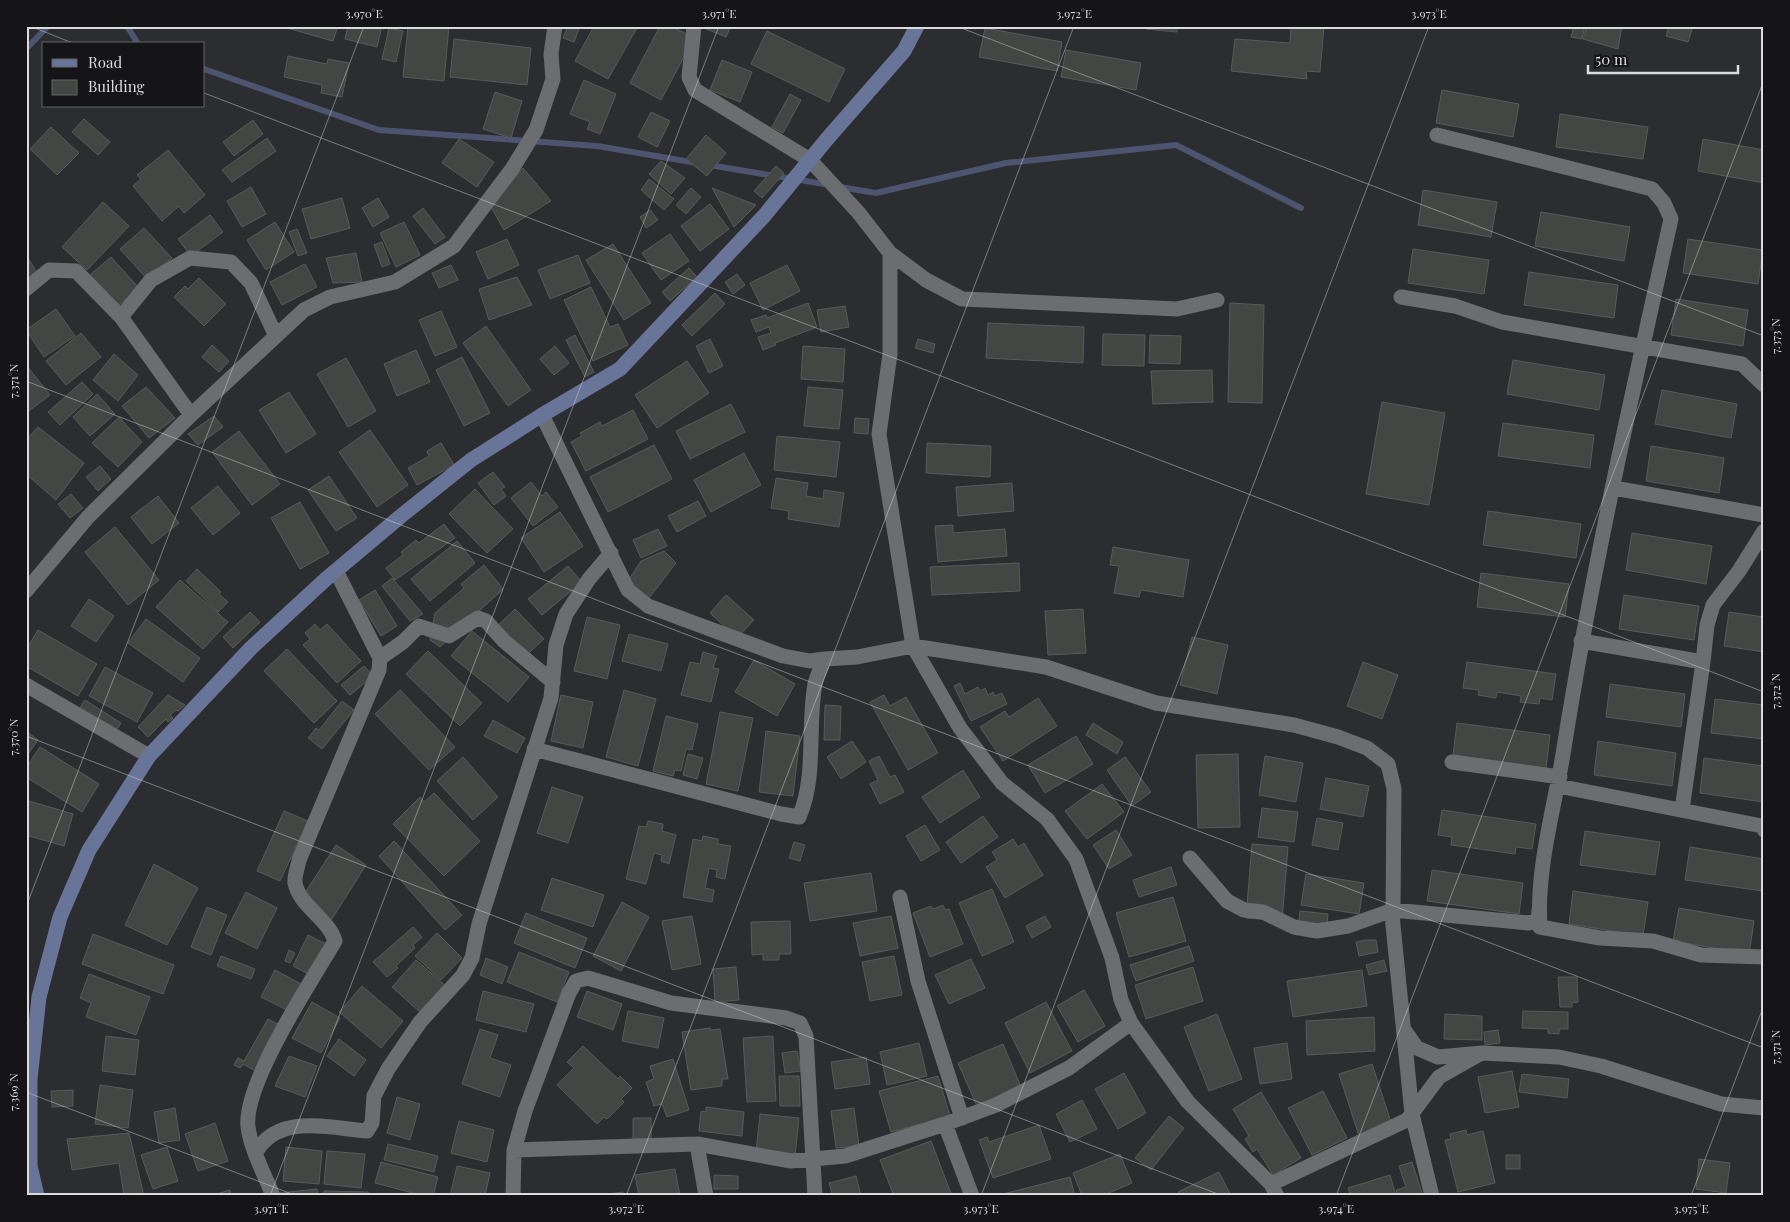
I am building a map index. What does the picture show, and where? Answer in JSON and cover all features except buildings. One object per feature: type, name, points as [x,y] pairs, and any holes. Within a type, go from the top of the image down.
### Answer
[{"type":"main road","points":[[37,1196],[30,1166],[30,1079],[41,988],[60,916],[89,850],[150,756],[252,647],[336,571],[471,460],[542,414],[620,369],[764,216],[904,51],[917,26]]},
{"type":"street","points":[[26,592],[88,517],[191,415],[304,310],[330,297],[394,282],[454,246],[512,169],[536,130],[553,79],[551,54],[555,26]]},
{"type":"street","points":[[694,26],[689,77],[695,90],[810,160],[858,212],[890,252],[926,280],[962,299],[1177,309],[1217,300]]},
{"type":"street","points":[[1190,858],[1227,901],[1244,910],[1263,912],[1294,927],[1317,931],[1348,926],[1393,910],[1528,923],[1538,920],[1540,879],[1559,781],[1581,641],[1671,219],[1664,203],[1652,189],[1436,135]]},
{"type":"street","points":[[890,252],[890,354],[879,434],[913,646],[966,736],[1002,783],[1047,819],[1076,859],[1112,958],[1121,1000],[1131,1023],[1188,1102],[1274,1190],[1407,1120],[1439,1077],[1482,1053]]},
{"type":"street","points":[[121,317],[151,280],[190,258],[232,262],[251,283],[276,336]]},
{"type":"street","points":[[26,289],[49,270],[76,271],[121,317],[191,415]]},
{"type":"street","points":[[1401,297],[1455,306],[1502,322],[1742,364],[1764,385]]},
{"type":"street","points":[[542,414],[628,590],[648,606],[783,656],[810,661],[857,657],[913,646],[1046,667],[1156,704],[1294,725],[1338,737],[1366,748],[1388,764],[1394,789],[1392,915],[1412,1114],[1432,1196]]},
{"type":"street","points":[[1614,488],[1764,516]]},
{"type":"street","points":[[1682,810],[1707,625],[1713,605],[1739,571],[1764,531]]},
{"type":"street","points":[[256,1152],[263,1140],[294,1125],[367,1131],[372,1124],[374,1096],[388,1069],[420,1022],[463,975],[472,958],[479,924],[551,698],[556,645],[566,614],[589,579],[611,553]]},
{"type":"street","points":[[273,1196],[248,1127],[250,1113],[264,1068],[302,995],[335,941],[332,931],[299,895],[295,881],[299,860],[379,670],[380,658],[336,571]]},
{"type":"street","points":[[380,658],[403,642],[419,626],[449,636],[478,618],[486,621],[504,641],[553,682]]},
{"type":"street","points":[[1581,641],[1703,662]]},
{"type":"street","points":[[534,749],[781,814],[799,817],[805,804],[815,682],[825,659]]},
{"type":"street","points":[[26,685],[150,756]]},
{"type":"street","points":[[1452,762],[1559,781],[1682,810],[1762,826],[1764,830]]},
{"type":"street","points":[[900,897],[918,980],[962,1118]]},
{"type":"street","points":[[1539,910],[1540,927],[1600,938],[1653,941],[1701,955],[1764,957]]},
{"type":"street","points":[[513,1196],[514,1150],[525,1111],[569,993],[576,981],[588,978],[671,1003],[786,1018],[800,1023],[806,1036],[815,1196]]},
{"type":"street","points":[[514,1150],[697,1144],[791,1160],[845,1156],[945,1124],[996,1105],[1069,1068],[1131,1023]]},
{"type":"street","points":[[1404,1030],[1417,1048],[1438,1057],[1482,1053],[1559,1057],[1601,1066],[1721,1104],[1764,1108]]},
{"type":"street","points":[[945,1124],[972,1196]]},
{"type":"street","points":[[697,1144],[706,1196]]},
{"type":"waterway","points":[[26,49],[48,26]]},
{"type":"waterway","points":[[127,26],[137,42]]},
{"type":"waterway","points":[[205,69],[379,130],[597,146],[697,163]]},
{"type":"waterway","points":[[840,187],[876,193],[1006,163],[1176,145],[1301,208]]},
{"type":"waterway","points":[[709,165],[830,185]]}]
